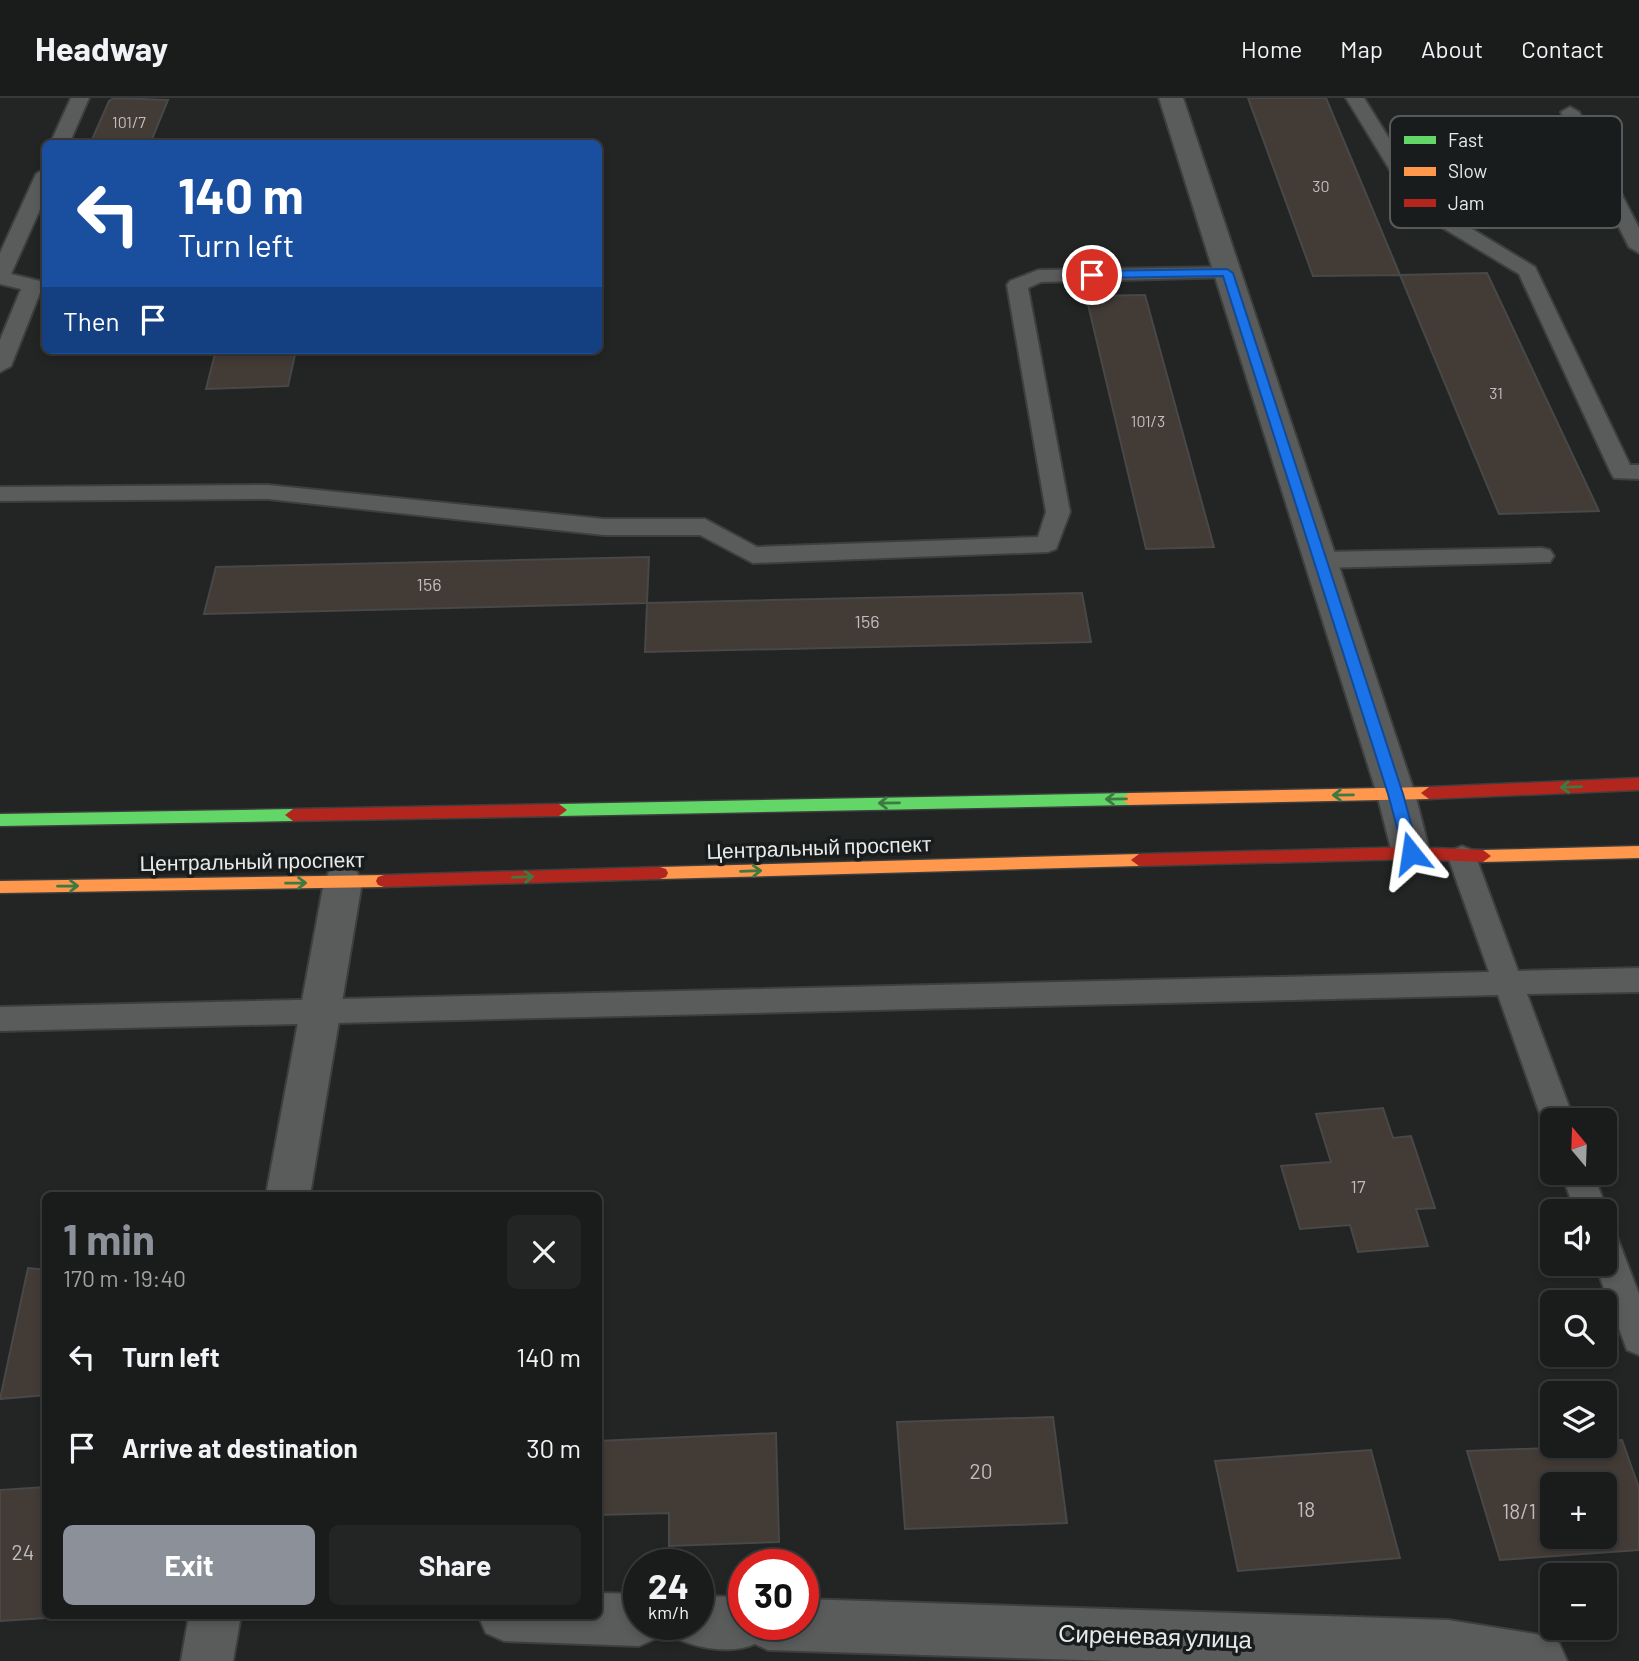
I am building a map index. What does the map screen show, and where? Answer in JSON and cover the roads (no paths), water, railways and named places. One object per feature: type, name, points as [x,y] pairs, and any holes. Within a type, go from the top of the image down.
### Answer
[{"type":"street","points":[[1171,98],[1395,794],[1411,853]]},
{"type":"street","name":"Центральный проспект","points":[[0,820],[1395,794],[1639,784]]},
{"type":"street","name":"Центральный проспект","points":[[0,887],[344,882],[1411,853],[1462,856],[1639,852]]},
{"type":"street","points":[[289,1192],[344,882]]},
{"type":"street","points":[[207,1661],[214,1619]]},
{"type":"street","points":[[602,1619],[623,1619]]},
{"type":"street","name":"Сиреневая улица","points":[[819,1626],[1450,1654],[1541,1661]]},
{"type":"lane","points":[[61,140],[79,98]]},
{"type":"lane","points":[[1355,98],[1390,155]]},
{"type":"lane","points":[[1570,112],[1572,116]]},
{"type":"lane","points":[[0,366],[39,285],[0,276],[42,183]]},
{"type":"lane","points":[[1622,214],[1639,247]]},
{"type":"lane","points":[[1457,228],[1528,271],[1622,472],[1639,472]]},
{"type":"lane","points":[[0,494],[268,492],[604,527],[705,527],[753,555],[1048,544],[1058,512],[1017,285],[1038,276],[1227,273]]},
{"type":"lane","points":[[1320,560],[1542,556]]},
{"type":"lane","points":[[1462,856],[1553,1108]]},
{"type":"lane","points":[[0,1019],[1639,980]]},
{"type":"lane","points":[[1616,1276],[1639,1339]]}]
